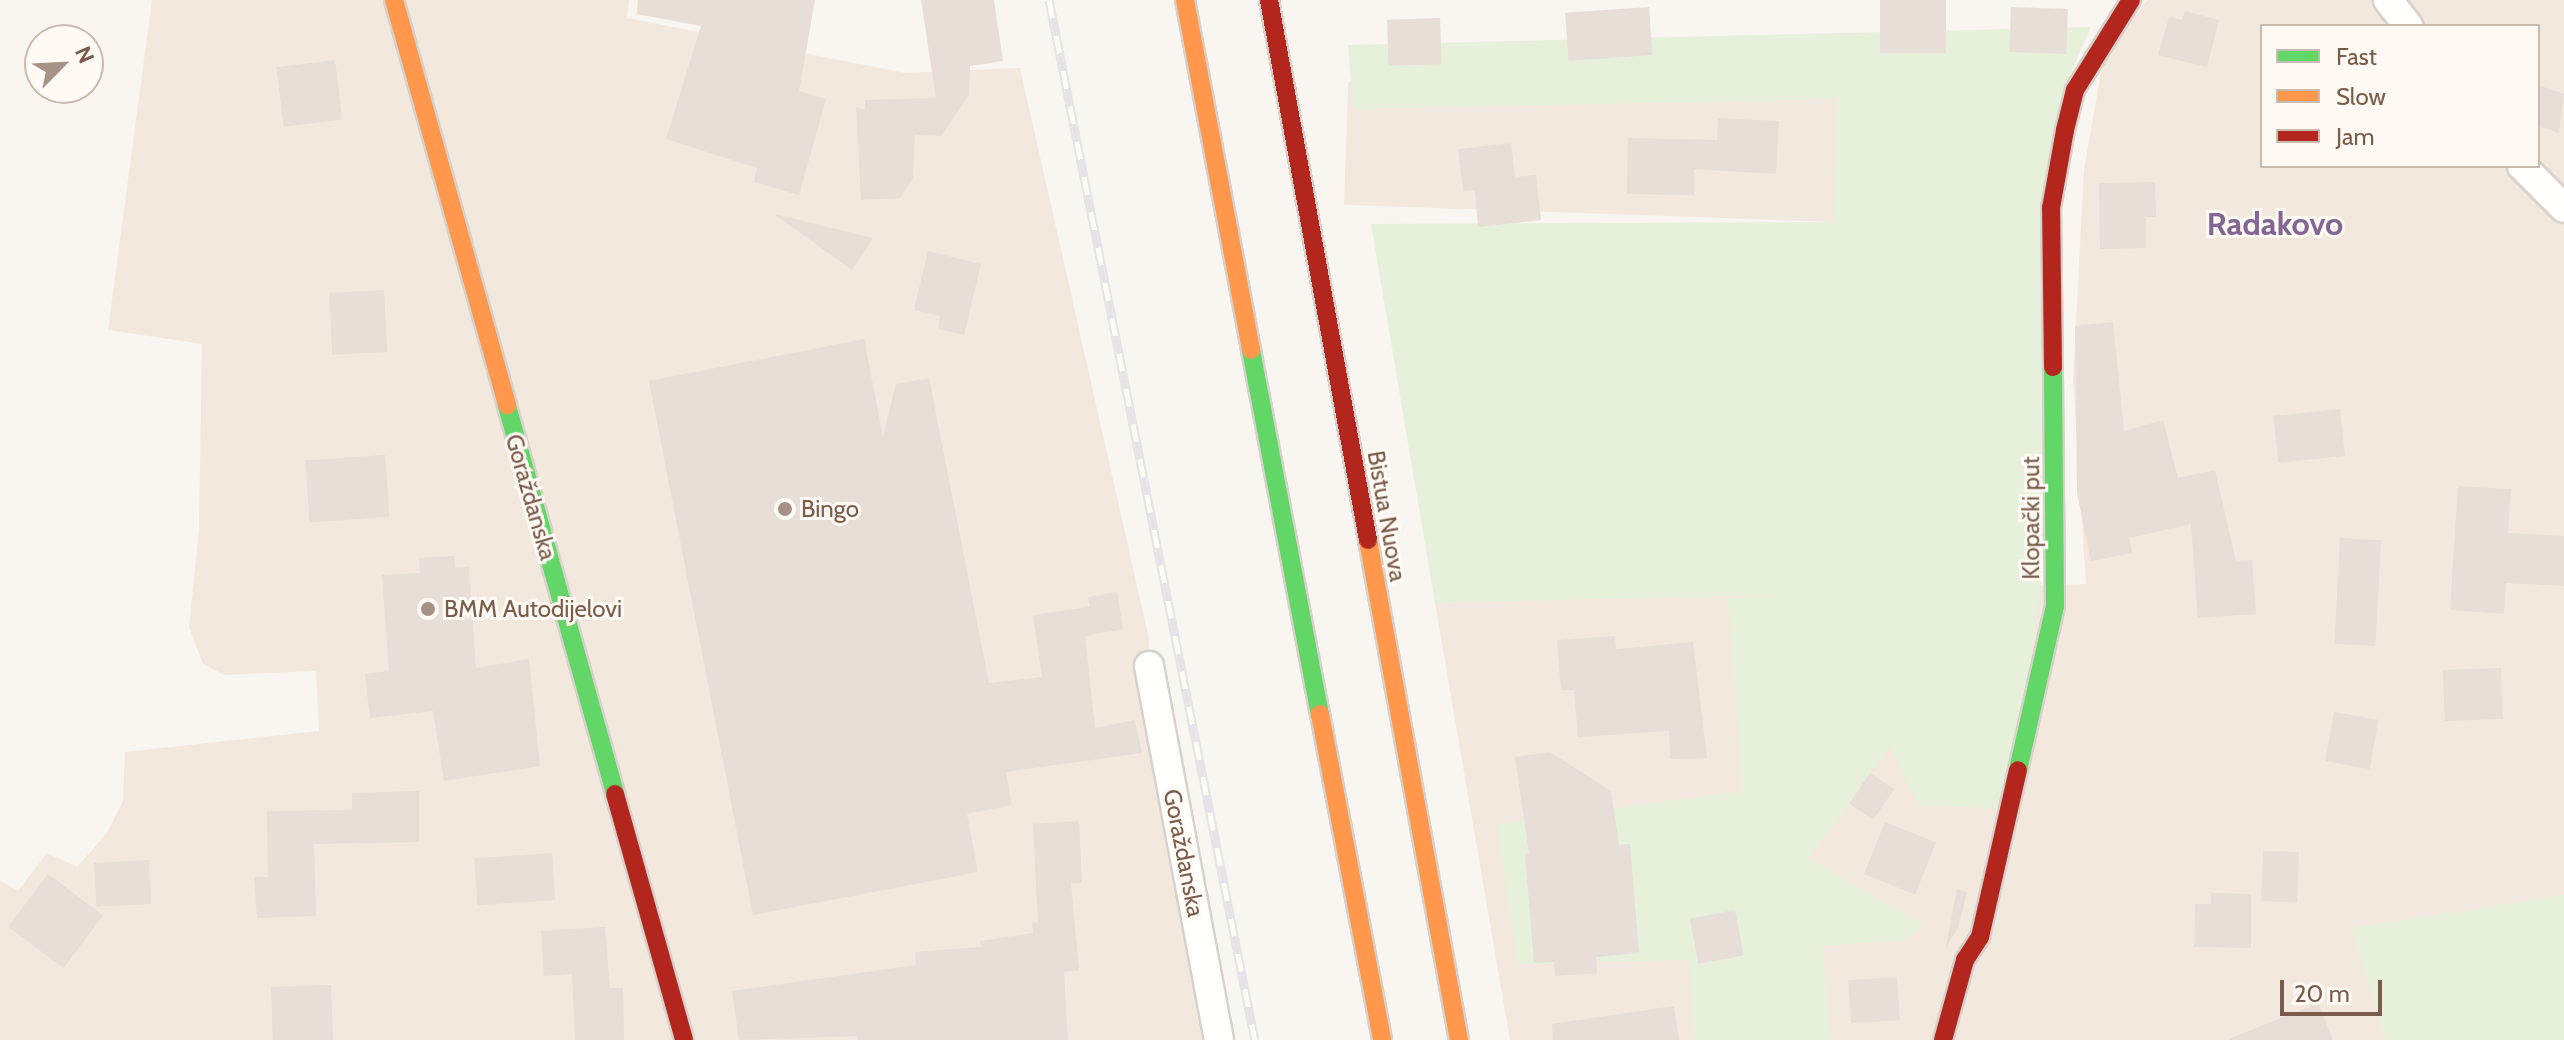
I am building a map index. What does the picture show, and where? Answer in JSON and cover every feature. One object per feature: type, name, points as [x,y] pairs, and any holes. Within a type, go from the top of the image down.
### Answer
[{"type":"main road","name":"Goraždanska","points":[[394,0],[684,1040]]},
{"type":"main road","points":[[1185,0],[1382,1040]]},
{"type":"main road","name":"Bistua Nuova","points":[[1269,0],[1459,1040]]},
{"type":"main road","name":"Klopački put","points":[[1943,1040],[1965,960],[1980,937],[2055,606],[2051,208],[2065,130],[2075,90],[2131,0]]},
{"type":"street","points":[[2388,0],[2406,24]]},
{"type":"street","points":[[2524,168],[2564,208]]},
{"type":"street","name":"Goraždanska","points":[[1149,666],[1219,1040]]},
{"type":"shaded area","points":[[152,0],[629,0],[627,18],[905,73],[1020,68],[1149,639],[1149,666],[1219,1040],[0,1040],[0,880],[18,891],[47,853],[77,867],[107,833],[123,801],[125,752],[319,731],[316,671],[224,675],[203,664],[189,627],[199,530],[202,344],[108,330]]},
{"type":"shaded area","points":[[2148,0],[2564,0],[2564,1040],[1510,1040],[1435,603],[2086,584],[2073,379],[2084,170],[2104,55]]},
{"type":"shaded area","points":[[1348,82],[1838,99],[1834,222],[1344,205]]},
{"type":"green space","points":[[2091,27],[2065,86],[2041,588],[2010,810],[1918,804],[1890,746],[1809,859],[1923,924],[1905,940],[1822,946],[1832,1040],[1695,1040],[1689,960],[1518,964],[1497,824],[1743,791],[1728,598],[1806,594],[1435,603],[1371,224],[1833,222],[1838,99],[1353,109],[1348,45]]},
{"type":"green space","points":[[2564,895],[2564,1040],[2386,1040],[2352,928]]},
{"type":"building","points":[[638,0],[815,0],[799,91],[826,99],[799,195],[754,182],[757,168],[666,139],[701,26],[637,14]]},
{"type":"building","points":[[921,0],[994,0],[1003,61],[970,66],[969,95],[941,136],[915,135],[913,178],[900,198],[861,200],[856,107],[865,110],[865,100],[936,98]]},
{"type":"building","points":[[1880,0],[1946,0],[1946,53],[1880,53]]},
{"type":"building","points":[[1649,7],[1652,55],[1569,61],[1565,13]]},
{"type":"building","points":[[2011,7],[2068,9],[2066,54],[2009,52]]},
{"type":"building","points":[[2185,11],[2219,20],[2207,67],[2158,55],[2169,17],[2182,20]]},
{"type":"building","points":[[1440,18],[1442,64],[1389,66],[1387,20]]},
{"type":"building","points":[[335,60],[342,120],[284,127],[276,67]]},
{"type":"building","points":[[2540,86],[2564,94],[2559,133],[2540,127]]},
{"type":"building","points":[[1718,118],[1779,121],[1776,174],[1694,169],[1694,195],[1627,194],[1628,138],[1717,140]]},
{"type":"building","points":[[1511,143],[1515,177],[1536,175],[1541,220],[1478,227],[1475,190],[1463,191],[1458,149]]},
{"type":"building","points":[[2155,182],[2156,217],[2146,217],[2146,248],[2100,249],[2099,183]]},
{"type":"building","points":[[774,214],[873,238],[852,270]]},
{"type":"building","points":[[928,251],[981,264],[964,335],[938,329],[940,316],[914,310]]},
{"type":"building","points":[[384,290],[387,352],[332,355],[329,293]]},
{"type":"building","points":[[2113,322],[2124,431],[2163,420],[2178,478],[2215,470],[2236,561],[2252,560],[2256,614],[2198,618],[2191,524],[2129,538],[2132,553],[2091,561],[2077,493],[2075,326]]},
{"type":"building","points":[[864,339],[883,437],[896,384],[929,378],[989,683],[1042,677],[1033,615],[1090,607],[1088,597],[1117,592],[1123,629],[1085,636],[1095,728],[1135,720],[1142,753],[1006,772],[1012,805],[967,814],[978,872],[753,915],[649,381]]},
{"type":"building","points":[[2340,409],[2345,456],[2278,463],[2273,416]]},
{"type":"building","points":[[385,455],[389,517],[310,522],[305,461]]},
{"type":"building","points":[[2458,486],[2511,489],[2508,533],[2564,536],[2564,586],[2506,583],[2504,614],[2450,610]]},
{"type":"building","points":[[2340,538],[2381,540],[2375,646],[2334,644]]},
{"type":"building","points":[[454,556],[455,568],[469,567],[476,668],[529,659],[540,766],[444,781],[433,711],[370,718],[365,674],[389,671],[382,575],[420,573],[419,558]]},
{"type":"building","points":[[1615,636],[1616,649],[1693,642],[1707,758],[1670,759],[1669,731],[1578,737],[1574,690],[1561,690],[1557,640]]},
{"type":"building","points":[[2501,668],[2503,719],[2445,721],[2443,670]]},
{"type":"building","points":[[2334,712],[2378,720],[2370,769],[2325,761]]},
{"type":"building","points":[[1550,752],[1611,791],[1619,845],[1630,844],[1639,953],[1596,957],[1597,973],[1555,976],[1554,962],[1534,963],[1525,854],[1529,853],[1515,757]]},
{"type":"building","points":[[1870,773],[1894,789],[1873,820],[1849,804]]},
{"type":"building","points":[[419,791],[419,842],[314,844],[316,916],[257,918],[254,877],[268,877],[267,811],[352,810],[352,793]]},
{"type":"building","points":[[1079,821],[1082,883],[1071,883],[1079,970],[1064,972],[1068,1040],[858,1040],[857,1036],[739,1040],[732,991],[916,965],[915,952],[981,947],[980,941],[1033,933],[1032,923],[1038,922],[1033,824]]},
{"type":"building","points":[[1885,822],[1936,843],[1915,895],[1864,874]]},
{"type":"building","points":[[2263,851],[2299,852],[2297,902],[2261,901]]},
{"type":"building","points":[[552,853],[555,900],[477,905],[474,858]]},
{"type":"building","points":[[149,860],[151,904],[96,907],[94,863]]},
{"type":"building","points":[[48,874],[103,916],[63,968],[8,927]]},
{"type":"building","points":[[1957,889],[1967,892],[1958,928],[1946,947]]},
{"type":"building","points":[[2211,893],[2251,894],[2251,948],[2194,947],[2195,904],[2211,904]]},
{"type":"building","points":[[1735,910],[1744,955],[1699,964],[1690,919]]},
{"type":"building","points":[[605,927],[610,988],[623,988],[624,1040],[575,1040],[572,974],[544,976],[541,931]]},
{"type":"building","points":[[1897,977],[1900,1020],[1851,1023],[1848,980]]},
{"type":"building","points":[[331,985],[333,1040],[273,1040],[271,987]]},
{"type":"building","points":[[2318,1003],[2333,1040],[2229,1040],[2229,1039]]},
{"type":"building","points":[[1674,1006],[1679,1040],[1553,1040],[1552,1024]]},
{"type":"railway","points":[[1049,0],[1255,1040]]},
{"type":"traffic: fast","points":[[1251,350],[1320,714]]},
{"type":"traffic: fast","points":[[2018,770],[2055,606],[2053,367]]},
{"type":"traffic: fast","points":[[507,406],[615,794]]},
{"type":"traffic: slow","points":[[394,0],[507,406]]},
{"type":"traffic: slow","points":[[1185,0],[1251,350]]},
{"type":"traffic: slow","points":[[1368,540],[1459,1040]]},
{"type":"traffic: slow","points":[[1320,714],[1382,1040]]},
{"type":"traffic: jam","points":[[1269,0],[1368,540]]},
{"type":"traffic: jam","points":[[2053,367],[2051,208],[2065,130],[2075,90],[2131,0]]},
{"type":"traffic: jam","points":[[1943,1040],[1965,960],[1980,937],[2018,770]]},
{"type":"traffic: jam","points":[[615,794],[684,1040]]},
{"type":"place","name":"Bingo","points":[[785,509]]},
{"type":"place","name":"BMM Autodijelovi","points":[[428,609]]},
{"type":"district","name":"Radakovo","points":[[2275,224]]}]
